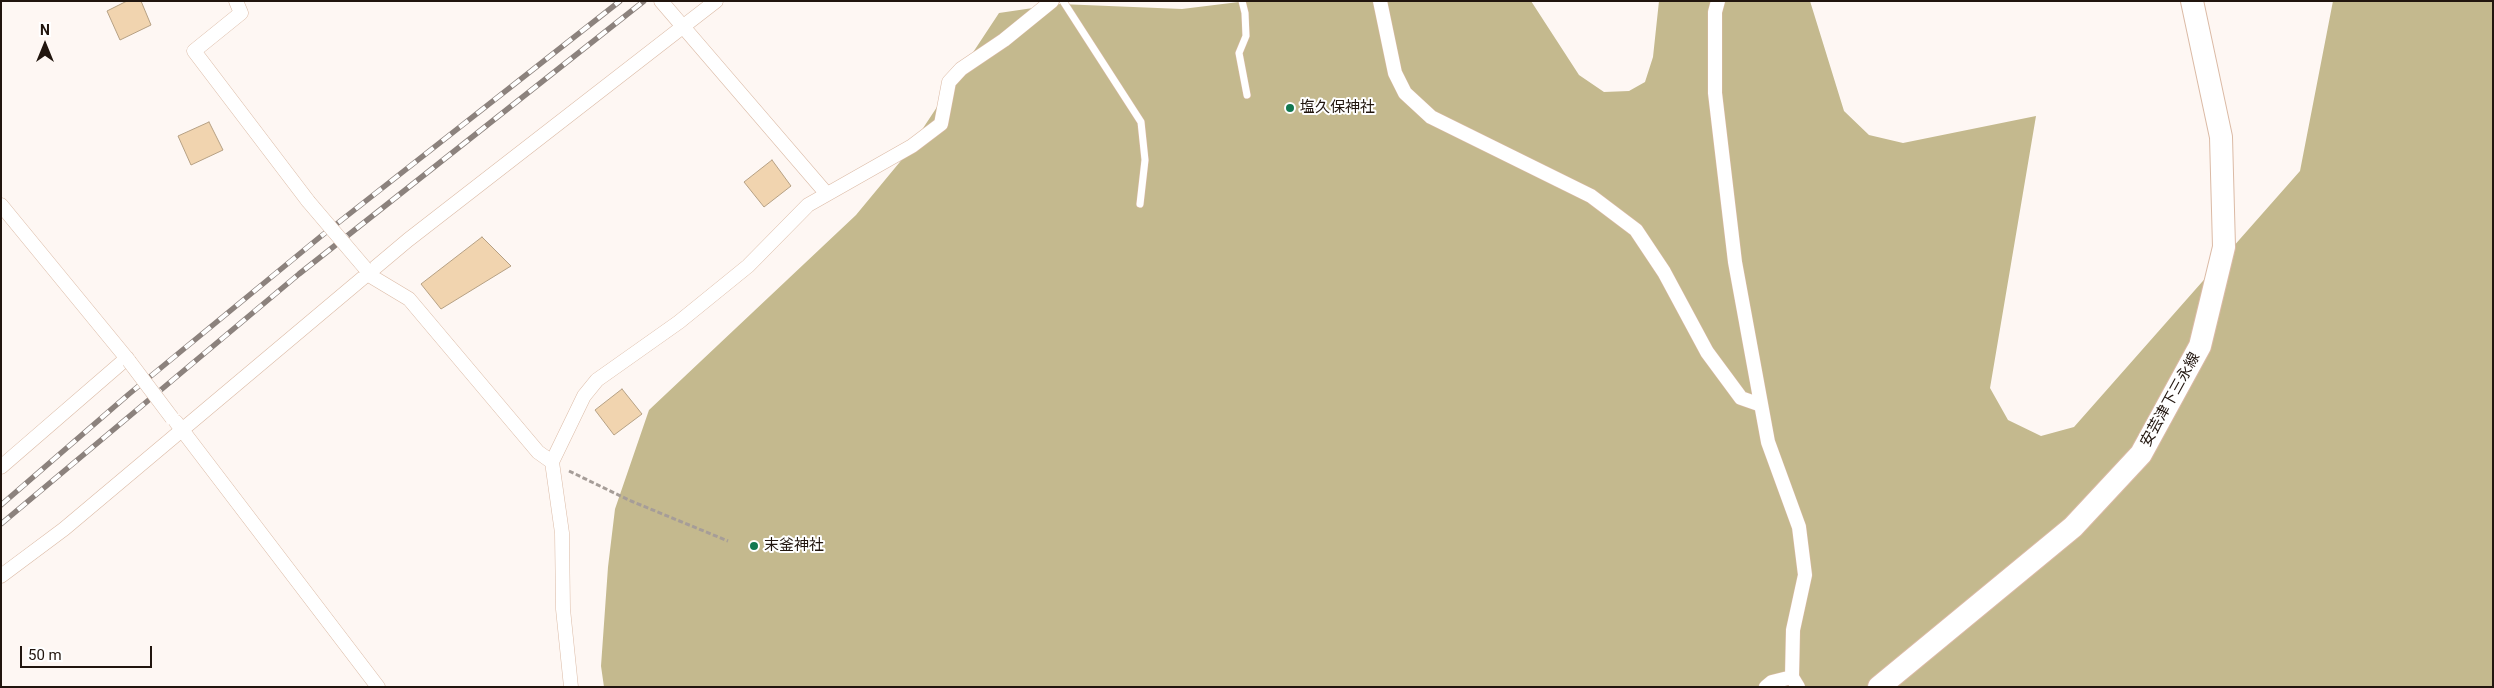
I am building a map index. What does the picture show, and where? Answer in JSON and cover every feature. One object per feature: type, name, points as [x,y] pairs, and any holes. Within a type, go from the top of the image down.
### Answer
[{"type":"main road","name":"安芸津下三永線","points":[[1879,687],[2073,526],[2141,454],[2200,346],[2224,247],[2221,137],[2192,1]]},
{"type":"street","points":[[236,1],[241,13],[194,51],[308,201],[367,271],[409,299],[538,452],[552,462]]},
{"type":"street","points":[[661,1],[826,193]]},
{"type":"street","points":[[1,576],[64,528],[367,271],[679,24],[716,1]]},
{"type":"street","points":[[571,687],[563,609],[562,533],[552,462],[584,396],[597,380],[679,322],[748,266],[808,205],[826,193],[912,146],[941,124],[949,82],[961,69],[1004,40],[1052,1]]},
{"type":"street","points":[[1380,1],[1395,73],[1405,92],[1431,117],[1591,196],[1636,230],[1664,272],[1707,352],[1741,398],[1761,405]]},
{"type":"street","points":[[1718,1],[1715,12],[1715,92],[1735,262],[1768,442],[1799,526],[1806,575],[1793,630],[1795,682],[1772,682],[1766,687]]},
{"type":"street","points":[[1,205],[128,359],[378,687]]},
{"type":"street","points":[[1,467],[128,359]]},
{"type":"lane","points":[[1063,1],[1141,122],[1145,160],[1140,204]]},
{"type":"lane","points":[[1242,1],[1245,12],[1246,36],[1239,53],[1246,95]]},
{"type":"path","points":[[552,462],[631,501],[728,541]]},
{"type":"shaded area","points":[[1247,1],[1531,1],[1579,75],[1604,92],[1629,91],[1645,82],[1653,57],[1659,1],[1810,1],[1844,111],[1869,135],[1903,143],[2036,116],[1990,388],[2008,420],[2041,436],[2074,427],[2300,171],[2333,1],[2493,1],[2493,687],[604,687],[601,666],[608,567],[615,509],[649,410],[856,215],[904,157],[999,13],[1060,4],[1182,9]]},
{"type":"building","points":[[127,1],[141,1],[151,25],[120,40],[107,11]]},
{"type":"building","points":[[209,122],[223,150],[191,165],[178,136]]},
{"type":"building","points":[[772,160],[791,186],[764,207],[744,182]]},
{"type":"building","points":[[482,237],[511,266],[441,309],[421,284]]},
{"type":"building","points":[[622,389],[642,414],[614,435],[595,410]]},
{"type":"railway","points":[[1,505],[129,394],[320,237],[620,1]]},
{"type":"railway","points":[[1,524],[299,274],[644,1]]},
{"type":"place","name":"塩久保神社","points":[[1290,108]]},
{"type":"place","name":"末釜神社","points":[[754,546]]}]
